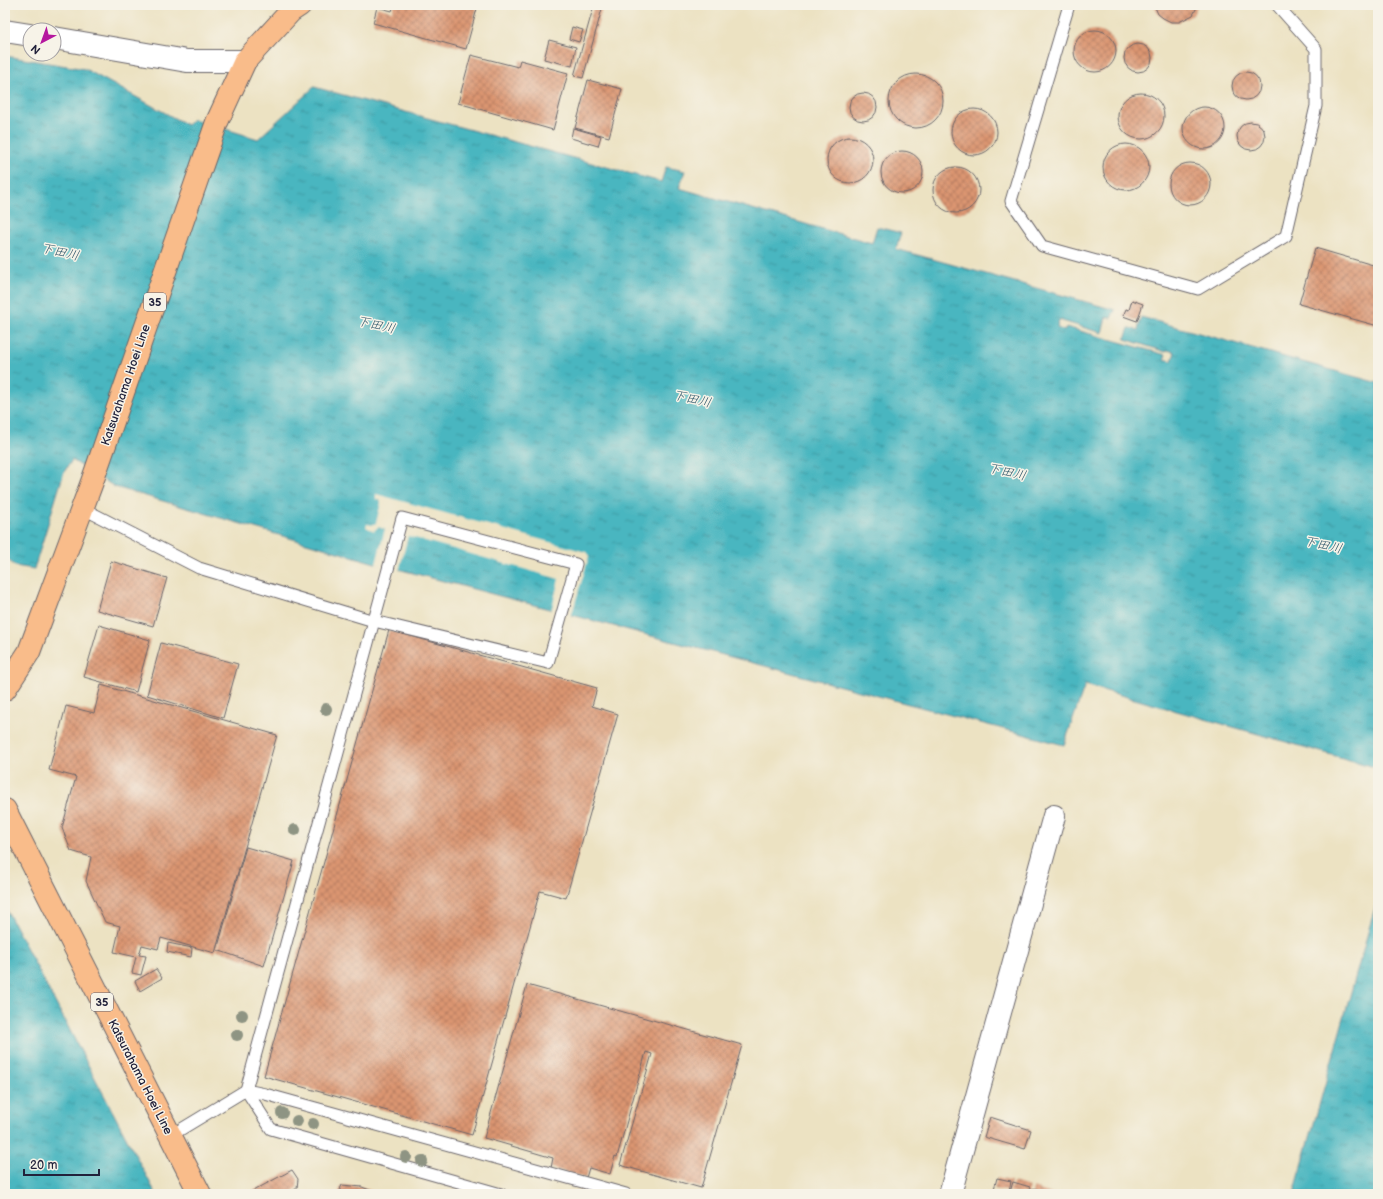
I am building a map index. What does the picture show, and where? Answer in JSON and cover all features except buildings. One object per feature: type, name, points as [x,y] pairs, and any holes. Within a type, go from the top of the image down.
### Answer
[{"type":"main road","name":"Katsurahama Hoei Line","points":[[5,689],[29,652],[92,482],[217,122],[246,61],[291,11],[300,5]]},
{"type":"main road","name":"Katsurahama Hoei Line","points":[[5,810],[200,1194]]},
{"type":"street","points":[[5,31],[22,34]]},
{"type":"street","points":[[62,39],[187,61],[246,61]]},
{"type":"street","points":[[950,1194],[1054,816]]},
{"type":"lane","points":[[1069,5],[1011,201],[1042,246],[1198,288],[1286,236],[1316,106],[1316,49],[1277,5]]},
{"type":"lane","points":[[82,508],[199,568],[374,621],[548,663],[576,564],[402,518],[374,621],[246,1090],[170,1136]]},
{"type":"lane","points":[[246,1090],[271,1129],[502,1194]]},
{"type":"lane","points":[[246,1090],[280,1098],[626,1194]]},
{"type":"water","name":"下田川","points":[[5,56],[22,59],[22,62],[42,62],[85,69],[187,125],[193,119],[258,139],[314,87],[661,182],[666,167],[685,171],[679,188],[872,243],[877,227],[901,233],[896,249],[1115,310],[1111,318],[1106,317],[1102,333],[1059,320],[1057,328],[1065,331],[1066,327],[1166,355],[1164,359],[1172,361],[1175,352],[1167,350],[1166,352],[1125,339],[1129,328],[1138,330],[1141,317],[1378,383],[1378,768],[1085,685],[1064,745],[375,563],[115,487],[72,460],[64,472],[34,569],[15,566],[5,557]]},
{"type":"water","points":[[1378,897],[1378,1194],[1294,1194]]},
{"type":"water","points":[[5,907],[156,1194],[10,1194],[5,1185]]},
{"type":"pier","points":[[376,494],[586,552],[589,556],[571,617],[551,612],[559,579],[408,536],[399,571],[376,564],[385,529],[378,527],[374,531],[366,527],[367,524],[372,525],[376,523],[381,503],[380,500],[376,499]]}]
